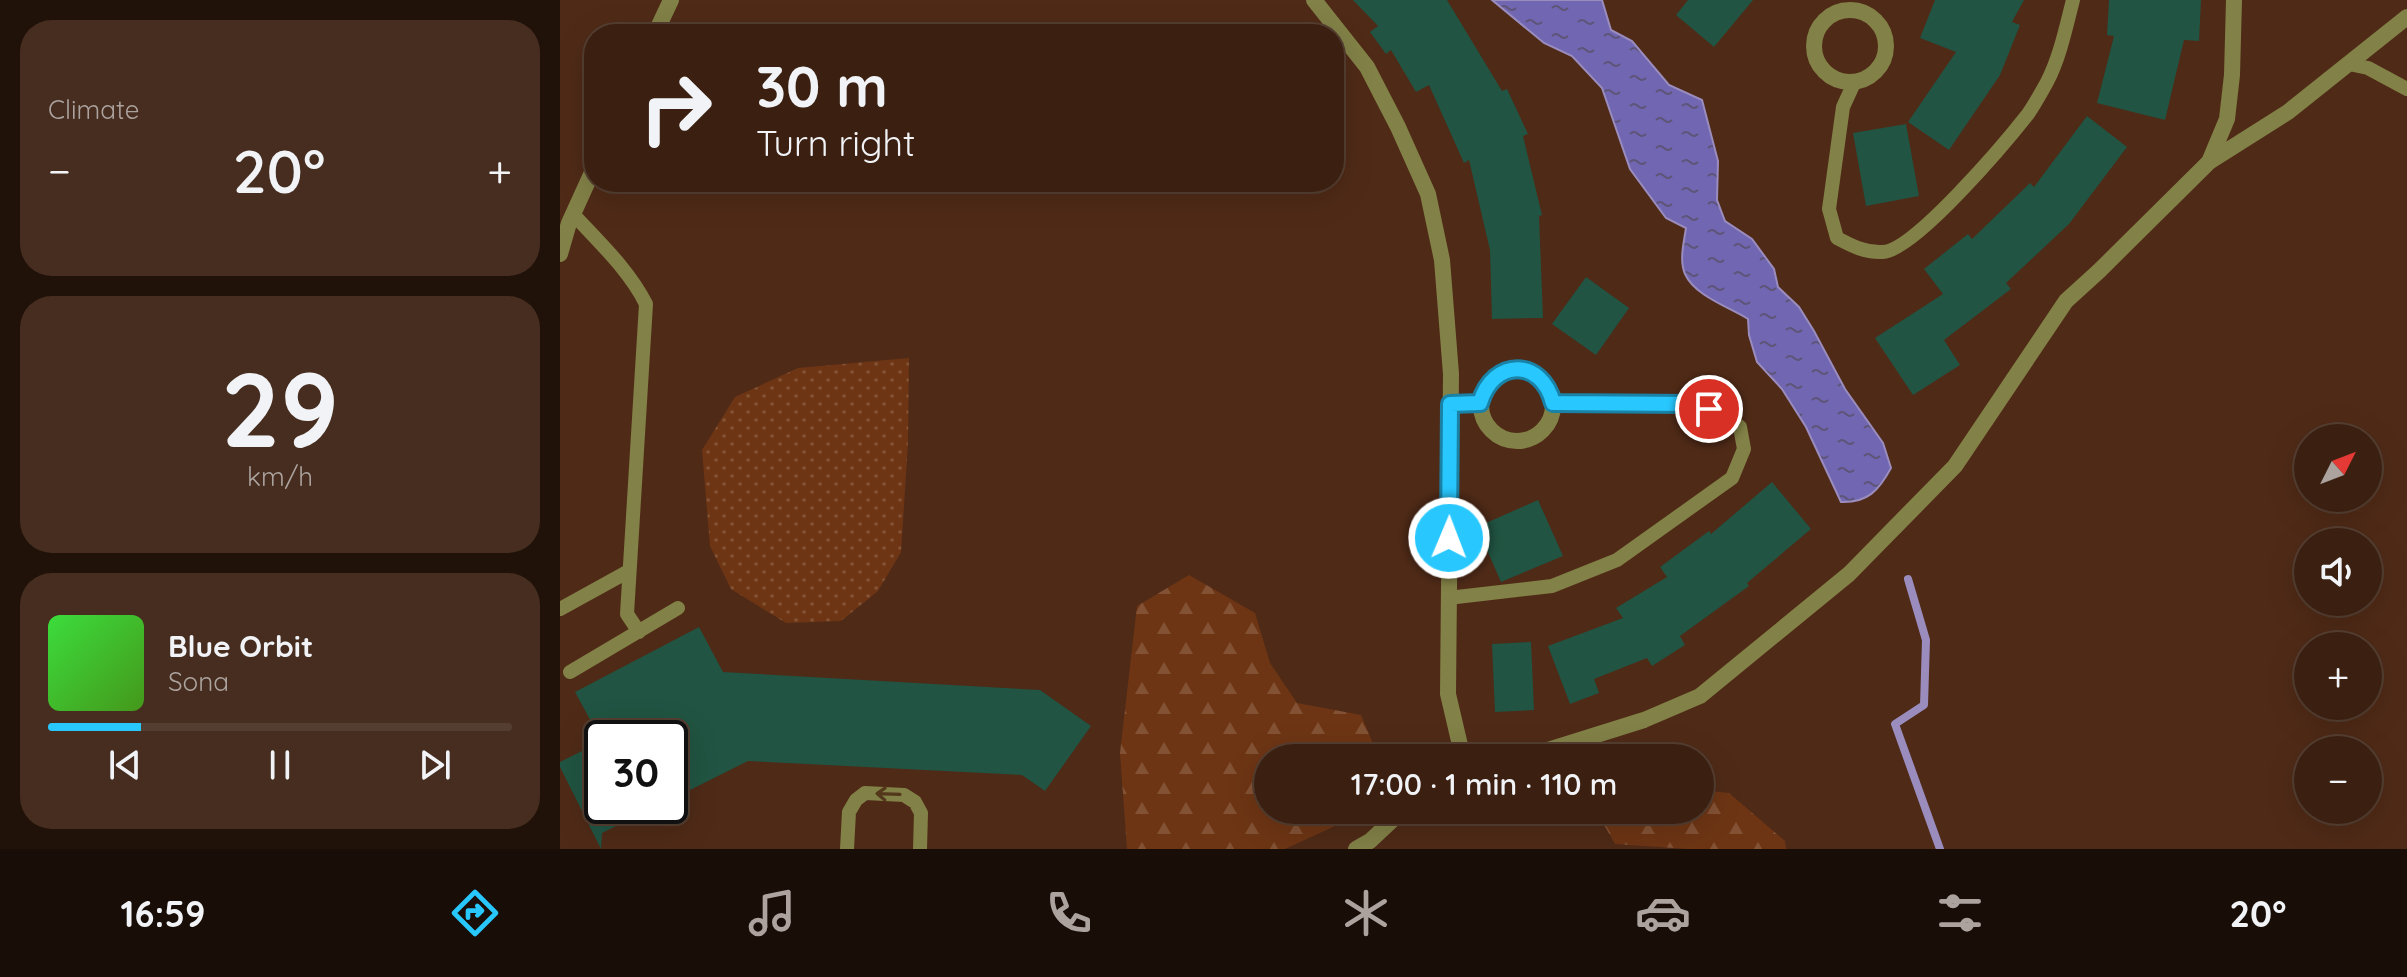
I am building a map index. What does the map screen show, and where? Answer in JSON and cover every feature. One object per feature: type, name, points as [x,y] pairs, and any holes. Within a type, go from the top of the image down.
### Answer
[{"type":"street","points":[[660,24],[671,0]]},
{"type":"street","points":[[1314,0],[1333,24]]},
{"type":"street","points":[[2209,162],[2227,119],[2232,75],[2234,0]]},
{"type":"street","points":[[1852,5],[1875,20],[1886,45],[1878,69],[1866,79],[1854,83],[1830,77],[1821,69],[1814,45],[1816,33],[1823,22],[1852,5]]},
{"type":"street","points":[[1567,744],[1644,720],[1700,696],[1838,583],[1955,466],[2066,301],[2209,162],[2288,112],[2407,17]]},
{"type":"street","points":[[1344,38],[1367,67],[1428,194],[1442,260],[1449,338],[1450,404],[1448,694],[1460,744]]},
{"type":"street","points":[[560,254],[584,190]]},
{"type":"street","points":[[1514,369],[1533,373],[1543,381],[1553,403],[1550,421],[1543,431],[1520,442],[1497,436],[1488,427],[1480,403],[1491,379],[1514,369]]},
{"type":"street","points":[[1450,404],[1480,403]]},
{"type":"street","points":[[1356,849],[1388,824]]},
{"type":"lane","points":[[1854,83],[1843,107],[1829,209],[1837,238],[1857,250],[1886,253],[1916,236],[1949,205],[2029,113],[2049,79],[2073,0]]},
{"type":"lane","points":[[2349,64],[2368,68],[2407,89]]},
{"type":"lane","points":[[573,214],[624,270],[646,304],[627,614],[639,632]]},
{"type":"lane","points":[[1448,598],[1552,586],[1617,560],[1732,478],[1744,449],[1740,427],[1724,414],[1693,404],[1553,403]]},
{"type":"lane","points":[[560,609],[629,571]]},
{"type":"lane","points":[[570,672],[678,608]]},
{"type":"lane","points":[[847,849],[849,812],[865,793],[904,795],[915,802],[921,813],[920,849]]},
{"type":"green space","points":[[909,358],[908,442],[901,552],[878,591],[841,621],[786,623],[731,589],[710,546],[702,450],[735,397],[798,368]]},
{"type":"green space","points":[[1189,575],[1255,613],[1270,663],[1297,703],[1361,715],[1373,744],[1254,744],[1254,824],[1339,824],[1285,849],[1127,849],[1120,753],[1137,606]]},
{"type":"green space","points":[[1714,791],[1729,793],[1785,841],[1786,849],[1688,849],[1615,844],[1604,824],[1714,824]]},
{"type":"water","points":[[1492,0],[1602,0],[1611,30],[1632,41],[1669,85],[1702,100],[1718,161],[1717,200],[1725,221],[1752,239],[1774,269],[1778,287],[1799,307],[1845,389],[1883,443],[1891,468],[1872,494],[1859,500],[1841,502],[1806,427],[1782,389],[1757,362],[1748,319],[1704,295],[1690,282],[1682,263],[1686,228],[1666,218],[1630,169],[1602,88],[1572,56],[1544,43]]},
{"type":"building","points":[[1353,0],[1447,0],[1502,91],[1507,89],[1528,134],[1523,136],[1542,215],[1539,216],[1543,318],[1492,319],[1490,250],[1469,160],[1464,163],[1429,85],[1416,92],[1391,50],[1386,54],[1370,32],[1378,26]]},
{"type":"building","points":[[1688,0],[1753,0],[1714,47],[1676,15]]},
{"type":"building","points":[[1935,0],[2024,0],[2012,22],[2020,25],[2000,75],[1949,150],[1908,122],[1956,52],[1920,38]]},
{"type":"building","points":[[2109,0],[2201,0],[2199,41],[2184,40],[2165,120],[2097,103],[2114,36],[2107,35]]},
{"type":"building","points":[[2087,116],[2127,147],[2069,224],[2006,283],[2011,289],[1944,340],[1960,365],[1913,395],[1875,338],[1943,294],[1924,269],[1968,234],[1972,239],[2030,183],[2034,187]]},
{"type":"building","points":[[1906,124],[1919,196],[1866,206],[1853,133]]},
{"type":"building","points":[[1586,277],[1629,308],[1596,355],[1552,324]]},
{"type":"building","points":[[1772,482],[1811,529],[1747,583],[1749,586],[1680,636],[1685,645],[1652,666],[1647,658],[1594,679],[1599,693],[1570,704],[1548,646],[1623,618],[1616,608],[1667,577],[1660,567],[1709,531],[1711,534]]},
{"type":"building","points":[[1538,500],[1563,556],[1501,582],[1477,527]]},
{"type":"building","points":[[699,627],[723,672],[1040,690],[1091,726],[1045,791],[1022,775],[748,761],[688,791],[688,720],[590,720],[575,692]]},
{"type":"building","points":[[1531,642],[1534,710],[1495,712],[1492,644]]},
{"type":"building","points":[[584,750],[584,815],[560,767],[560,762]]},
{"type":"building","points":[[588,824],[620,824],[602,833],[601,849]]},
{"type":"waterway","points":[[1908,579],[1926,640],[1924,705],[1895,724],[1940,849]]},
{"type":"route","points":[[1449,538],[1450,404],[1480,403],[1491,379],[1502,372],[1521,369],[1533,373],[1550,391],[1553,403],[1693,404],[1709,409]]}]
